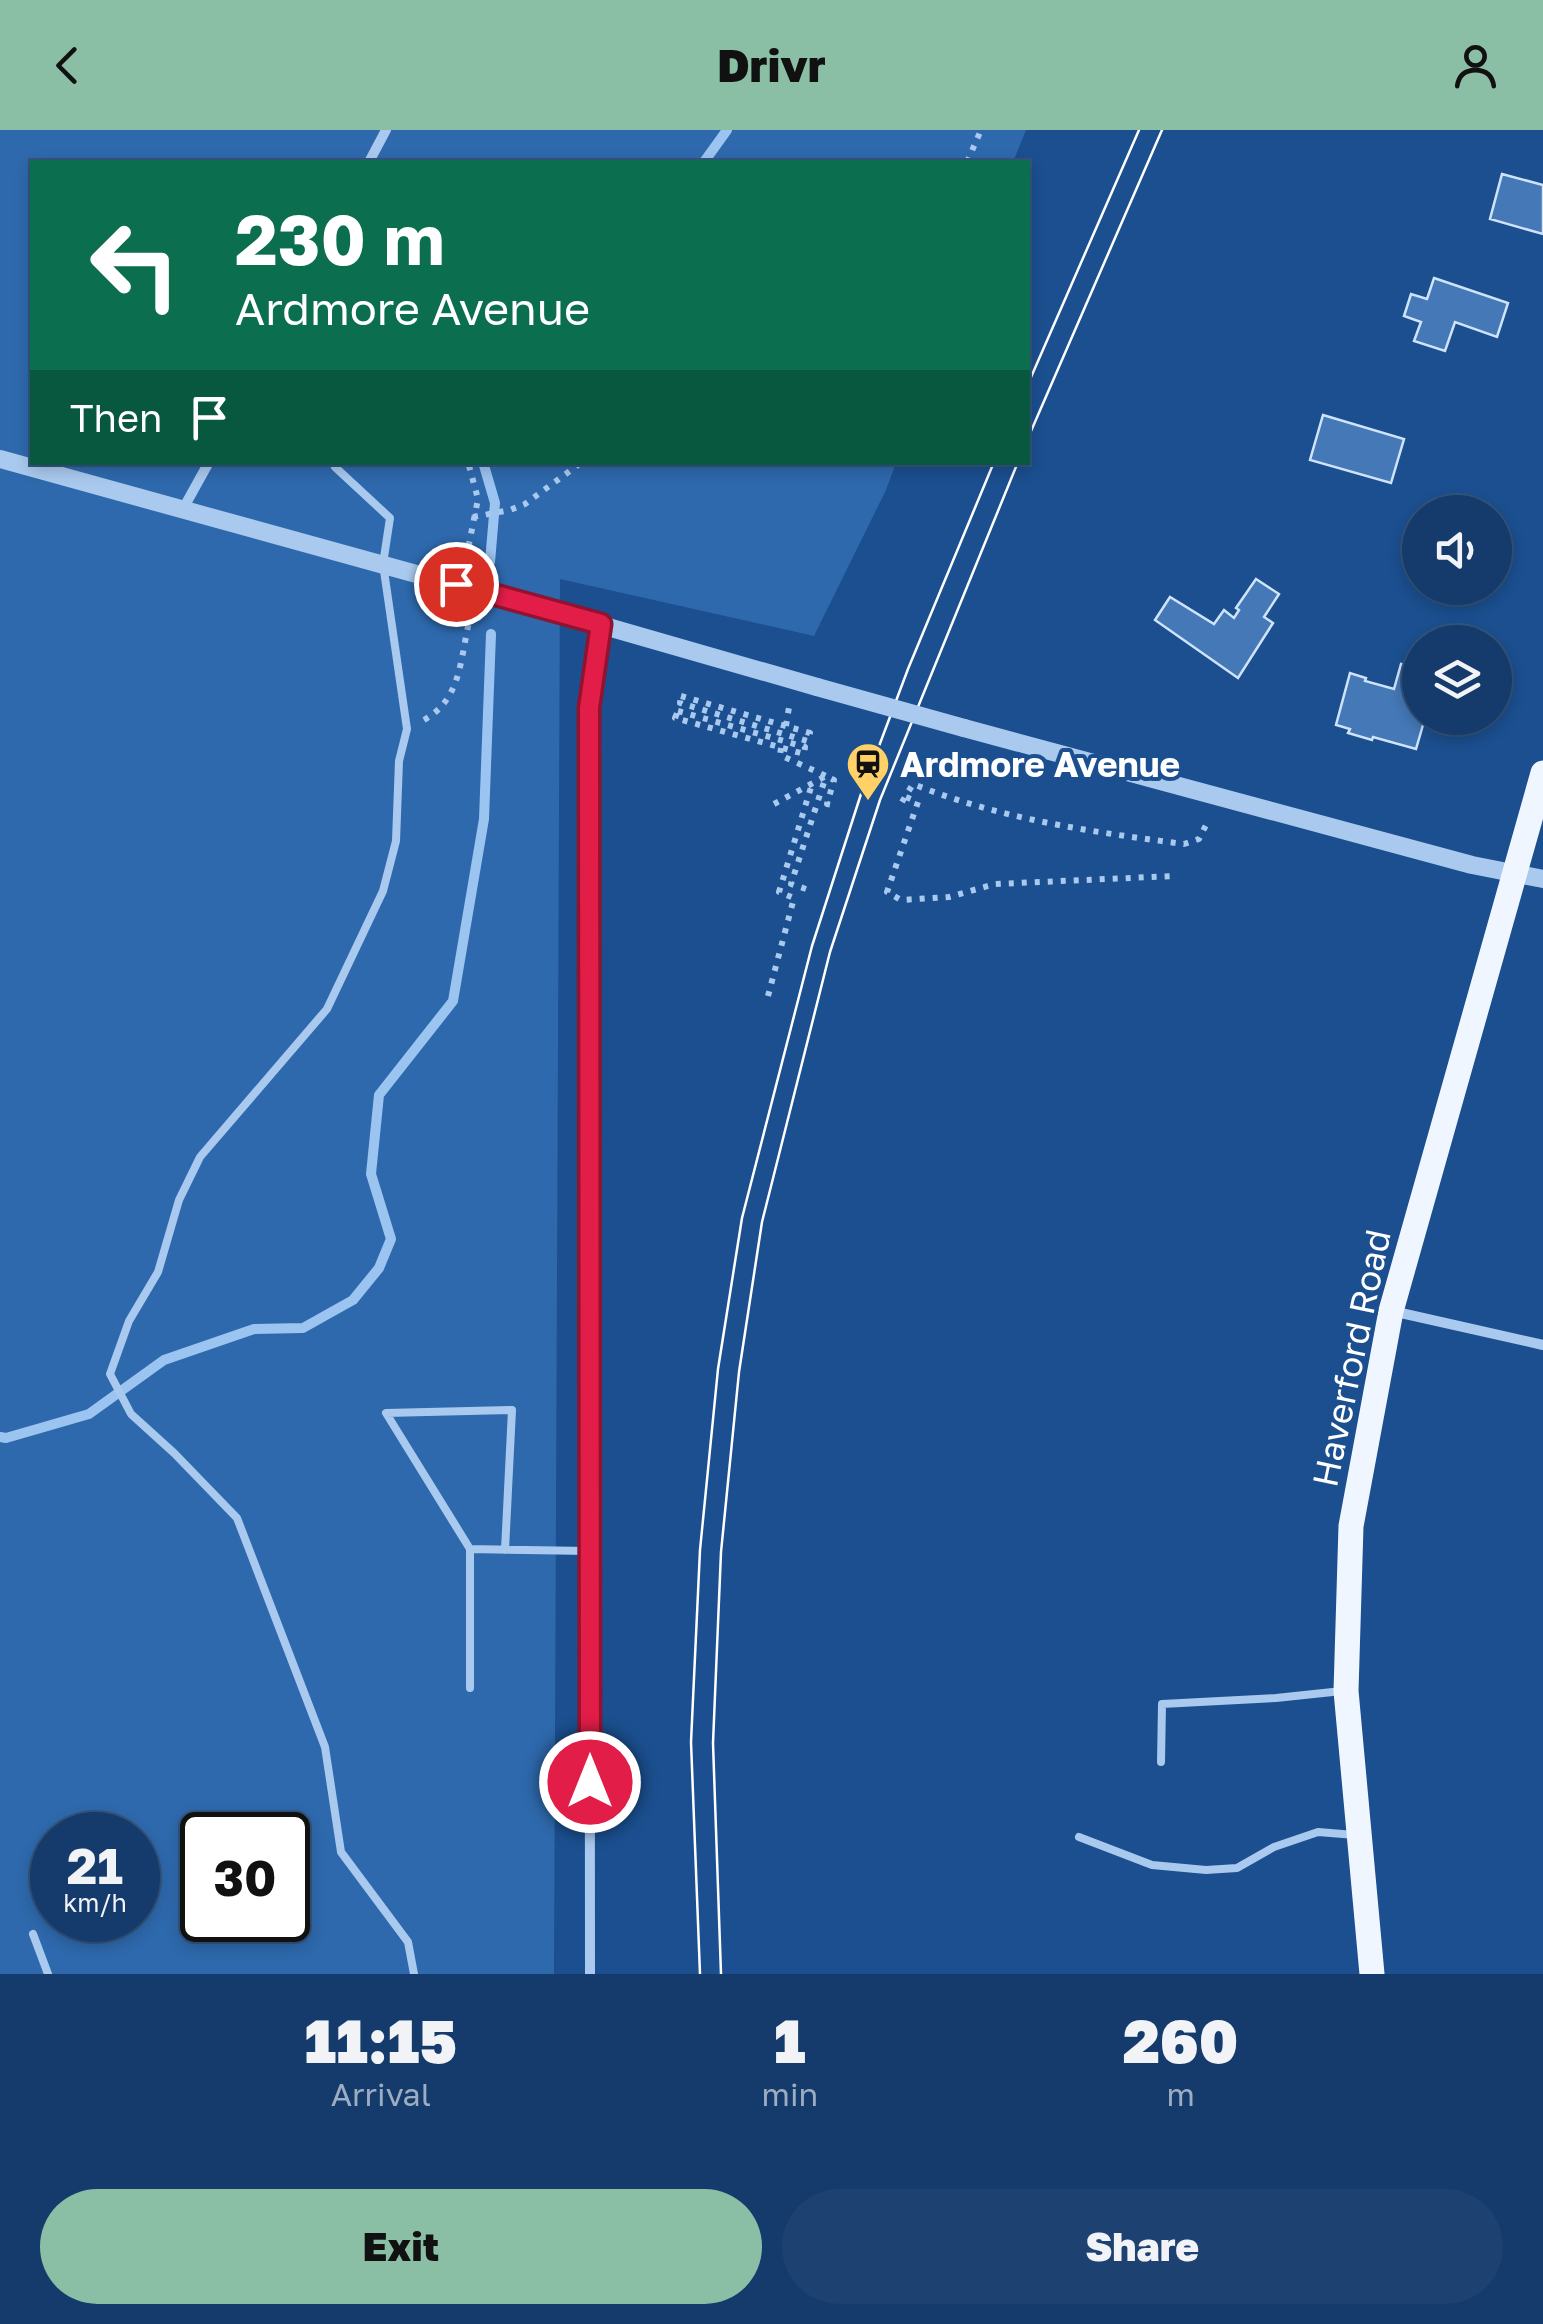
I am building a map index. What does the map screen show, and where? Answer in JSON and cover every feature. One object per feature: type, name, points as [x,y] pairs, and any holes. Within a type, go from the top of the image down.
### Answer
[{"type":"main road","name":"Haverford Road","points":[[1372,1974],[1346,1691],[1350,1526],[1391,1311],[1543,772]]},
{"type":"street","points":[[371,160],[386,130]]},
{"type":"street","points":[[0,459],[964,728],[1472,864],[1543,879]]},
{"type":"street","points":[[183,510],[206,465]]},
{"type":"street","points":[[590,1974],[589,708],[601,624]]},
{"type":"street","points":[[1391,1311],[1543,1345]]},
{"type":"lane","points":[[335,465],[390,518],[383,564],[407,730],[399,761],[396,841],[383,891],[326,1009],[200,1157],[179,1200],[158,1272],[129,1321],[110,1374],[132,1414],[236,1518],[326,1747],[340,1852],[408,1942],[414,1974]]},
{"type":"lane","points":[[470,1688],[470,1549],[386,1413],[512,1410],[505,1550]]},
{"type":"lane","points":[[470,1549],[589,1551]]},
{"type":"lane","points":[[1161,1762],[1162,1704],[1346,1691]]},
{"type":"lane","points":[[1078,1838],[1152,1865],[1206,1870],[1237,1868],[1274,1847],[1318,1832],[1360,1836]]},
{"type":"lane","points":[[35,1942],[48,1974]]},
{"type":"path","points":[[969,160],[981,130]]},
{"type":"path","points":[[466,559],[478,499],[469,465]]},
{"type":"path","points":[[473,517],[525,504],[578,465]]},
{"type":"path","points":[[407,730],[440,711],[452,693],[469,622]]},
{"type":"path","points":[[681,696],[784,737],[680,704],[681,696]]},
{"type":"path","points":[[789,707],[780,755],[834,780],[827,804],[834,805]]},
{"type":"path","points":[[678,712],[784,737],[675,718],[678,712]]},
{"type":"path","points":[[774,804],[826,776]]},
{"type":"path","points":[[806,889],[791,884],[826,776]]},
{"type":"path","points":[[768,996],[794,898],[779,892],[812,784]]},
{"type":"path","points":[[1174,876],[995,884],[948,897],[901,900],[887,892],[918,802],[904,800],[913,784],[1018,818],[1086,831],[1184,844],[1199,839],[1206,825]]},
{"type":"shaded area","points":[[0,130],[1026,130],[1014,160],[30,160],[30,465],[895,465],[814,636],[560,579],[554,1974],[0,1974]]},
{"type":"building","points":[[1502,174],[1543,185],[1543,234],[1490,219]]},
{"type":"building","points":[[1434,278],[1508,303],[1497,337],[1455,322],[1445,351],[1414,341],[1421,322],[1404,316],[1411,294],[1427,299]]},
{"type":"building","points":[[1323,415],[1404,439],[1391,483],[1310,460]]},
{"type":"building","points":[[1256,579],[1279,594],[1264,617],[1273,623],[1238,678],[1155,620],[1170,597],[1214,624],[1224,610],[1234,618],[1239,610],[1236,608]]},
{"type":"building","points":[[1401,664],[1402,735],[1420,735],[1416,749],[1348,733],[1350,729],[1336,725],[1350,673],[1394,689]]},
{"type":"waterway","points":[[705,160],[727,130]]},
{"type":"waterway","points":[[484,465],[495,503],[490,562]]},
{"type":"waterway","points":[[0,1437],[89,1414],[164,1360],[254,1329],[303,1328],[353,1300],[379,1268],[391,1239],[371,1174],[379,1095],[453,1001],[484,819],[491,634]]},
{"type":"tram line","points":[[1030,379],[1139,130]]},
{"type":"tram line","points":[[1030,433],[1162,130]]},
{"type":"tram line","points":[[700,1974],[691,1742],[700,1550],[718,1369],[742,1218],[812,946],[861,794],[993,465]]},
{"type":"tram line","points":[[721,1974],[713,1743],[721,1552],[739,1372],[762,1222],[830,952],[880,800],[1017,465]]},
{"type":"place","name":"Ardmore Avenue","points":[[868,802]]},
{"type":"route","points":[[456,584],[601,624],[589,708],[590,1782]]}]
